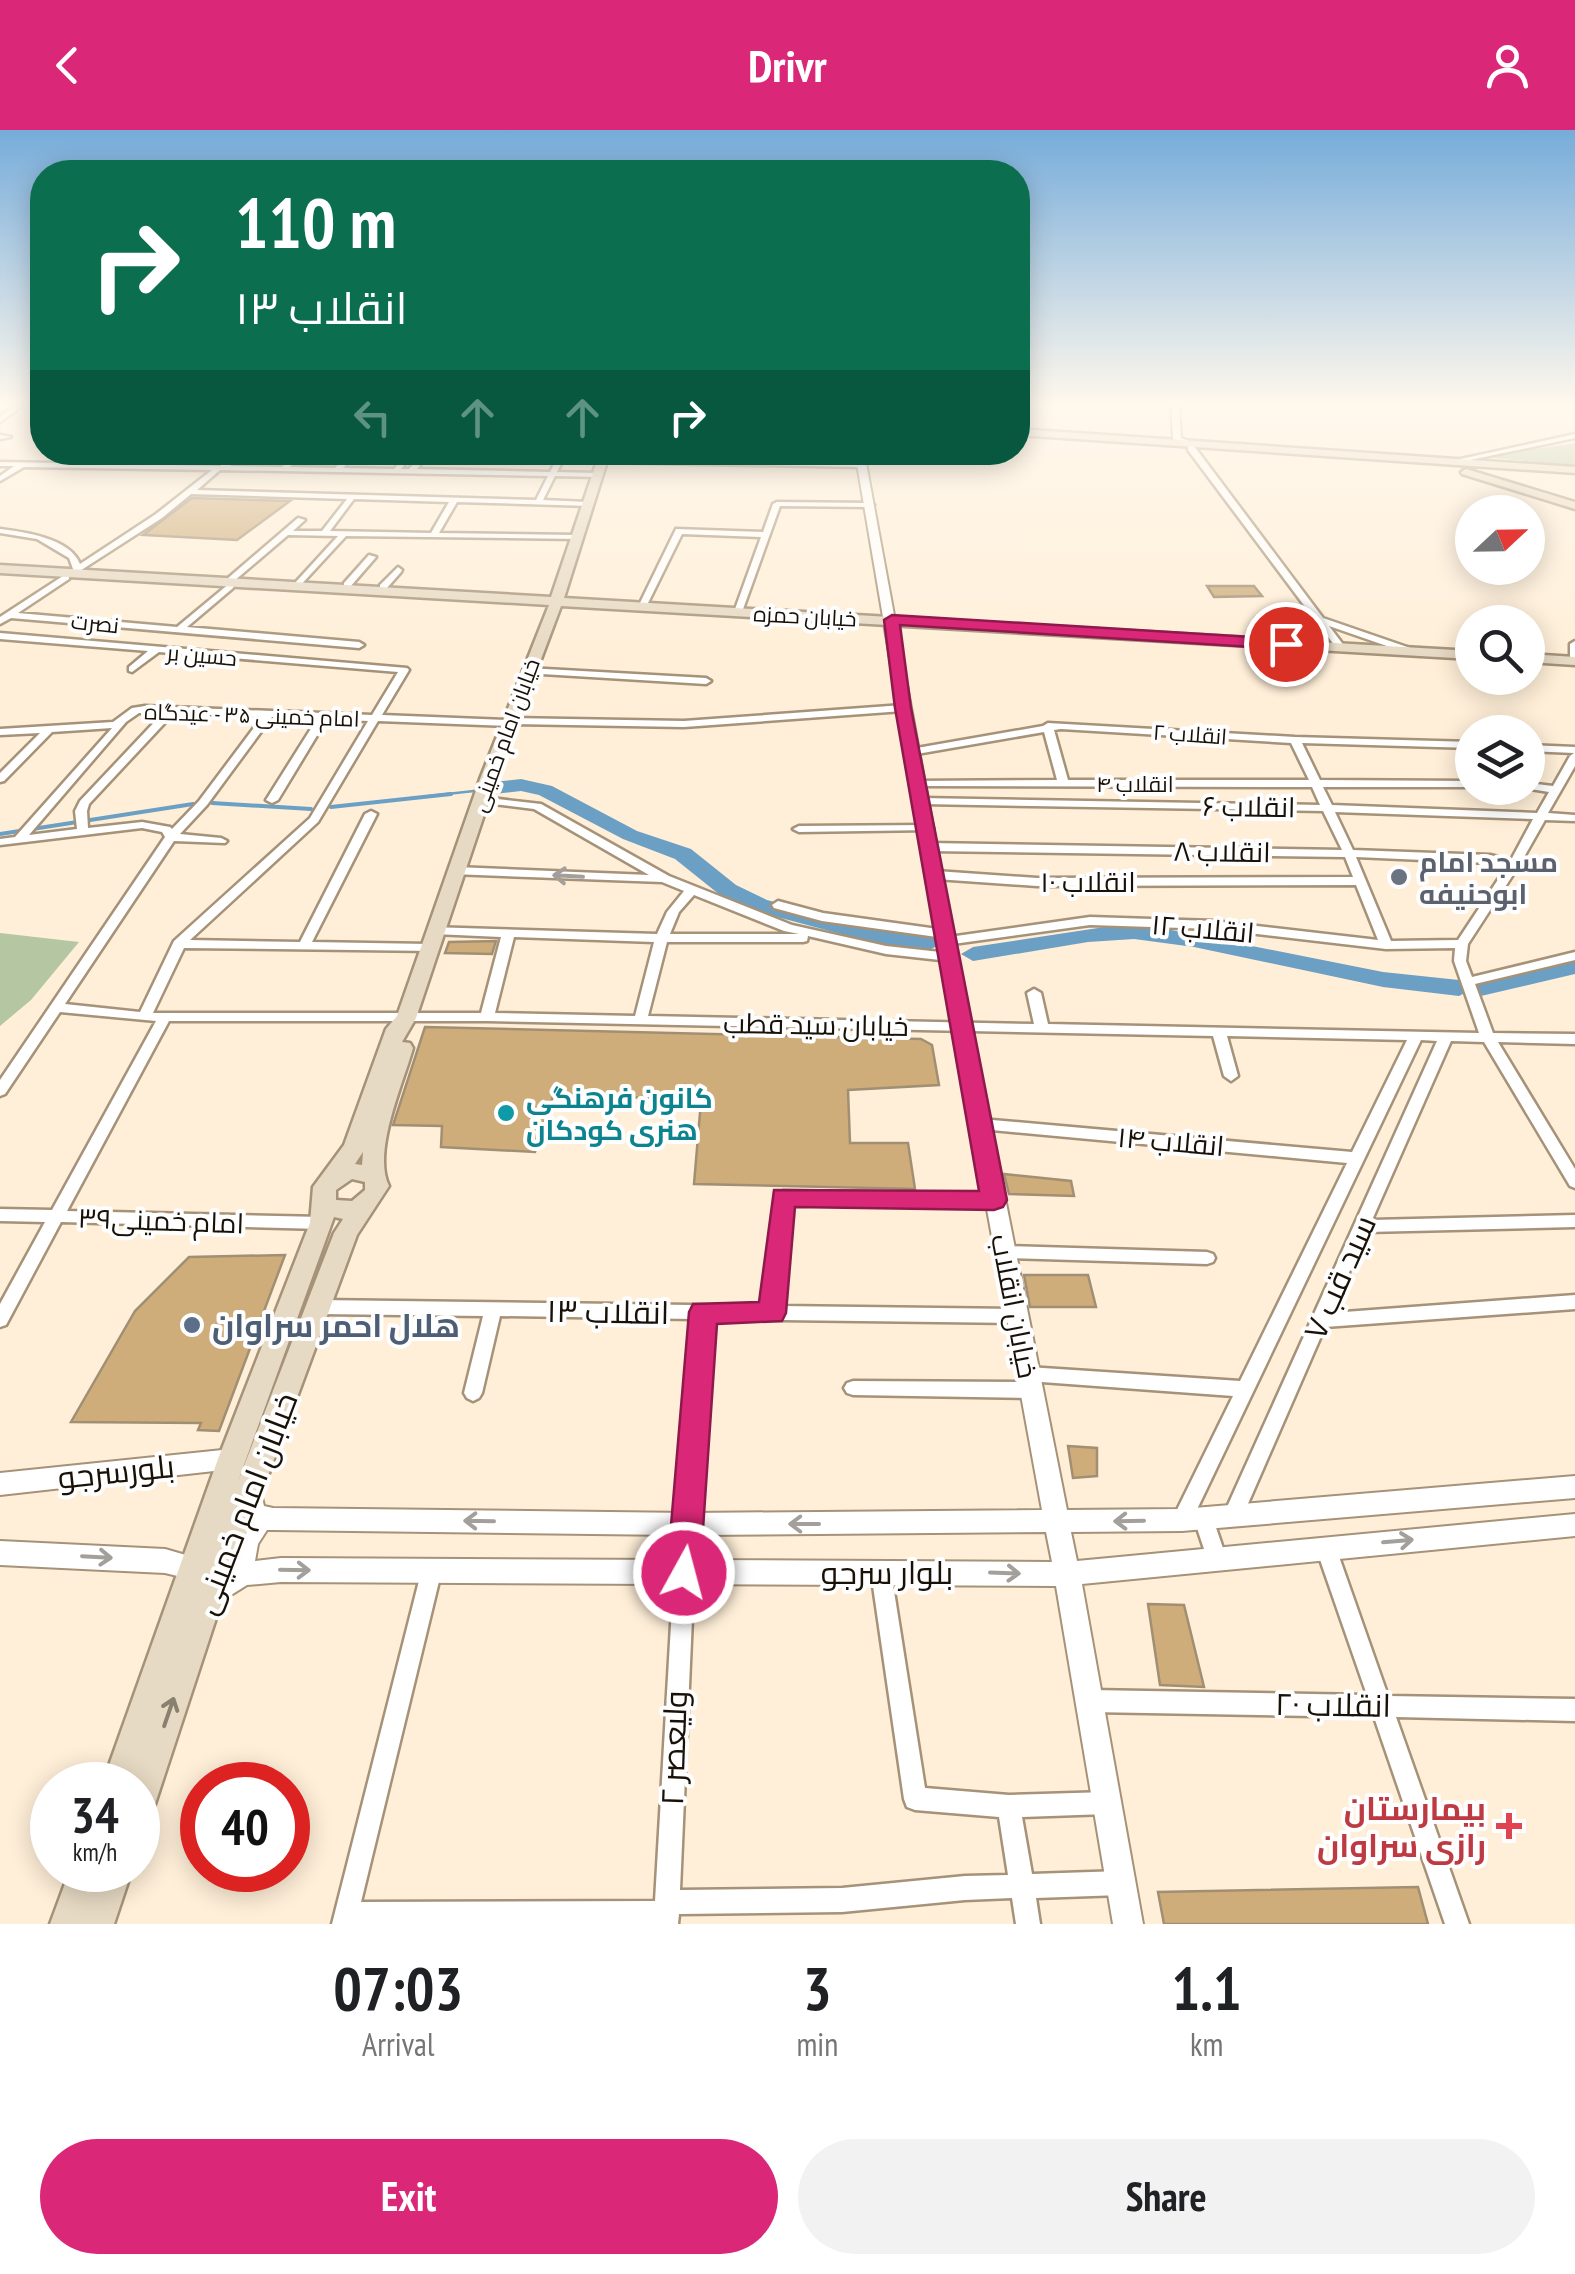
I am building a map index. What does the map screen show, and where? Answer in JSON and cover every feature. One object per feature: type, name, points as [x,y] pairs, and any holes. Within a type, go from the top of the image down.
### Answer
[{"type":"main road","name":"خیابان امام خمینی","points":[[126,1762],[326,1200],[355,1146],[396,1029],[406,1018],[509,722],[556,602],[592,490]]},
{"type":"main road","points":[[1524,490],[1575,506]]},
{"type":"main road","name":"خیابان حمزه","points":[[0,571],[1455,654]]},
{"type":"main road","name":"خیابان حمزه","points":[[231,583],[556,602]]},
{"type":"main road","points":[[1545,659],[1575,660]]},
{"type":"main road","name":"خیابان امام خمینی","points":[[152,1762],[250,1485],[346,1233],[377,1192],[373,1176],[374,1142],[409,1030],[406,1018]]},
{"type":"main road","points":[[363,1206],[338,1211],[326,1200],[352,1171],[373,1176]]},
{"type":"main road","points":[[68,1924],[79,1892]]},
{"type":"main road","points":[[96,1924],[107,1892]]},
{"type":"street","points":[[118,542],[118,536],[182,490]]},
{"type":"street","points":[[0,621],[193,490]]},
{"type":"street","points":[[538,503],[545,490]]},
{"type":"street","name":"خیابان انقلاب","points":[[867,490],[994,1200],[1092,1701],[1128,1924]]},
{"type":"street","points":[[1223,490],[1340,647]]},
{"type":"street","points":[[190,492],[587,504]]},
{"type":"street","points":[[324,534],[352,497]]},
{"type":"street","points":[[434,535],[454,500]]},
{"type":"street","points":[[738,612],[777,504],[870,506]]},
{"type":"street","points":[[132,669],[300,520]]},
{"type":"street","points":[[642,606],[680,530],[766,535]]},
{"type":"street","points":[[0,531],[24,532],[52,543],[72,557],[72,573]]},
{"type":"street","points":[[286,533],[575,537]]},
{"type":"street","points":[[297,586],[344,534]]},
{"type":"street","points":[[347,585],[372,557]]},
{"type":"street","points":[[383,587],[398,570]]},
{"type":"street","name":"نصرت","points":[[10,614],[359,645]]},
{"type":"street","points":[[1260,642],[1308,630],[1321,620]]},
{"type":"street","points":[[1321,620],[1410,651]]},
{"type":"street","name":"حسین بر","points":[[0,636],[404,670],[374,719]]},
{"type":"street","points":[[1575,644],[1575,660]]},
{"type":"street","points":[[528,671],[706,681]]},
{"type":"street","name":"امام خمینی ۳۵ - عیدگاه","points":[[0,732],[122,723],[136,710],[374,719],[710,724],[903,708]]},
{"type":"street","points":[[83,832],[80,812],[84,803],[171,710]]},
{"type":"street","points":[[0,1091],[171,836],[203,803],[269,714]]},
{"type":"street","points":[[272,800],[324,716]]},
{"type":"street","points":[[144,1017],[179,944],[314,820],[374,719]]},
{"type":"street","points":[[18,840],[122,723]]},
{"type":"street","points":[[1048,726],[1063,783]]},
{"type":"street","name":"انقلاب ۲","points":[[911,752],[1048,726],[1455,745]]},
{"type":"street","points":[[0,778],[49,728]]},
{"type":"street","points":[[1295,740],[1349,853],[1386,945]]},
{"type":"street","points":[[1545,750],[1575,753],[1514,864],[1462,944],[1460,961],[1488,1038],[1575,1182]]},
{"type":"street","name":"انقلاب ۴","points":[[920,792],[1063,783],[1455,784]]},
{"type":"street","points":[[1545,788],[1557,790]]},
{"type":"street","name":"انقلاب ۶","points":[[920,792],[1575,818]]},
{"type":"street","points":[[481,800],[536,806],[666,879],[821,938]]},
{"type":"street","points":[[304,946],[371,814]]},
{"type":"street","points":[[0,842],[142,824],[166,829],[171,836],[221,841]]},
{"type":"street","name":"انقلاب ۸","points":[[799,829],[928,838],[1490,859],[1514,864]]},
{"type":"street","points":[[456,870],[666,879]]},
{"type":"street","name":"انقلاب ۱۰","points":[[936,875],[1037,882],[1361,881]]},
{"type":"street","points":[[640,1020],[663,938],[684,894],[693,889]]},
{"type":"street","points":[[778,906],[947,944]]},
{"type":"street","name":"انقلاب ۱۲","points":[[947,944],[1090,921],[1214,925],[1386,945],[1462,944]]},
{"type":"street","points":[[434,930],[947,944]]},
{"type":"street","points":[[488,1017],[510,932]]},
{"type":"street","points":[[179,944],[429,948]]},
{"type":"street","points":[[1468,982],[1575,956]]},
{"type":"street","points":[[1034,993],[1042,1029]]},
{"type":"street","name":"خیابان سید قطب","points":[[58,1008],[164,1018],[488,1017],[1575,1039]]},
{"type":"street","points":[[0,1320],[164,1018]]},
{"type":"street","points":[[1219,1034],[1231,1076]]},
{"type":"street","points":[[1217,1560],[1193,1520],[1246,1390],[1415,1038]]},
{"type":"street","name":"سید قب ۷","points":[[1233,1516],[1446,1038]]},
{"type":"street","name":"انقلاب ۱۴","points":[[981,1124],[1357,1158],[1359,1155]]},
{"type":"street","points":[[772,1313],[783,1197],[994,1200]]},
{"type":"street","name":"امام خمینی۳۹","points":[[0,1215],[58,1217],[326,1200]]},
{"type":"street","points":[[1362,1226],[1575,1221]]},
{"type":"street","points":[[1005,1252],[1207,1258]]},
{"type":"street","points":[[1320,1321],[1575,1302]]},
{"type":"street","name":"انقلاب ۱۳","points":[[320,1307],[1016,1316]]},
{"type":"street","points":[[473,1393],[493,1310]]},
{"type":"street","points":[[684,1573],[703,1312]]},
{"type":"street","points":[[853,1388],[1029,1382],[1246,1390]]},
{"type":"street","name":"بلورسرجو","points":[[0,1484],[232,1459]]},
{"type":"street","points":[[208,1600],[226,1581],[242,1574],[251,1529],[261,1518],[250,1505],[250,1485]]},
{"type":"street","name":"بلوار سرجو","points":[[261,1518],[690,1524],[1193,1520],[1575,1487]]},
{"type":"street","name":"بلوار سرجو","points":[[242,1574],[280,1570],[1065,1574],[1575,1525]]},
{"type":"street","points":[[1326,1548],[1456,1924]]},
{"type":"street","points":[[0,1553],[165,1560],[194,1568]]},
{"type":"street","points":[[882,1572],[915,1799],[1009,1806],[1108,1803]]},
{"type":"street","points":[[431,1573],[344,1919],[667,1913],[965,1888],[1121,1883]]},
{"type":"street","name":"ولیعصر ۲","points":[[667,1913],[684,1573]]},
{"type":"street","name":"انقلاب ۲۰","points":[[1092,1701],[1575,1710]]},
{"type":"street","points":[[1009,1806],[1028,1924]]},
{"type":"green space","points":[[0,933],[79,942],[31,1000],[0,1026]]},
{"type":"building","points":[[192,498],[290,501],[237,540],[143,535]]},
{"type":"building","points":[[1207,586],[1254,586],[1262,596],[1214,597]]},
{"type":"building","points":[[496,941],[492,954],[445,953],[449,942]]},
{"type":"building","points":[[425,1027],[921,1039],[932,1045],[939,1085],[848,1090],[850,1143],[908,1143],[915,1189],[694,1184],[701,1101],[554,1093],[535,1152],[441,1147],[442,1126],[393,1125]]},
{"type":"building","points":[[1004,1174],[1071,1181],[1074,1196],[1009,1194]]},
{"type":"building","name":"هلال احمر سراوان","points":[[285,1255],[219,1431],[198,1430],[201,1423],[71,1422],[135,1311],[189,1257]]},
{"type":"building","points":[[1024,1275],[1088,1275],[1096,1307],[1030,1307]]},
{"type":"building","points":[[1068,1446],[1097,1448],[1097,1476],[1073,1478]]},
{"type":"building","points":[[1148,1604],[1184,1605],[1204,1687],[1160,1685]]},
{"type":"building","points":[[1418,1887],[1428,1924],[1164,1924],[1158,1892]]},
{"type":"waterway","points":[[494,788],[521,785],[545,790],[630,835],[683,854],[728,890],[759,905],[879,937],[928,944]]},
{"type":"waterway","points":[[429,796],[474,791]]},
{"type":"waterway","points":[[331,807],[451,794]]},
{"type":"waterway","points":[[212,803],[311,809]]},
{"type":"waterway","points":[[0,834],[193,804]]},
{"type":"waterway","points":[[973,954],[1088,935],[1134,932],[1194,940],[1383,979],[1459,988]]},
{"type":"waterway","points":[[1481,988],[1575,967]]},
{"type":"place","name":"مسجد امام ابوحنیفه","points":[[1399,877]]},
{"type":"place","name":"کانون فرهنگی هنری کودکان","points":[[506,1113]]},
{"type":"place","name":"هلال احمر سراوان","points":[[192,1325]]},
{"type":"place","name":"بیمارستان رازی سراوان","points":[[1509,1826]]},
{"type":"route","points":[[684,1573],[703,1312],[772,1313],[783,1197],[994,1200],[903,708],[892,620],[1286,644]]}]
